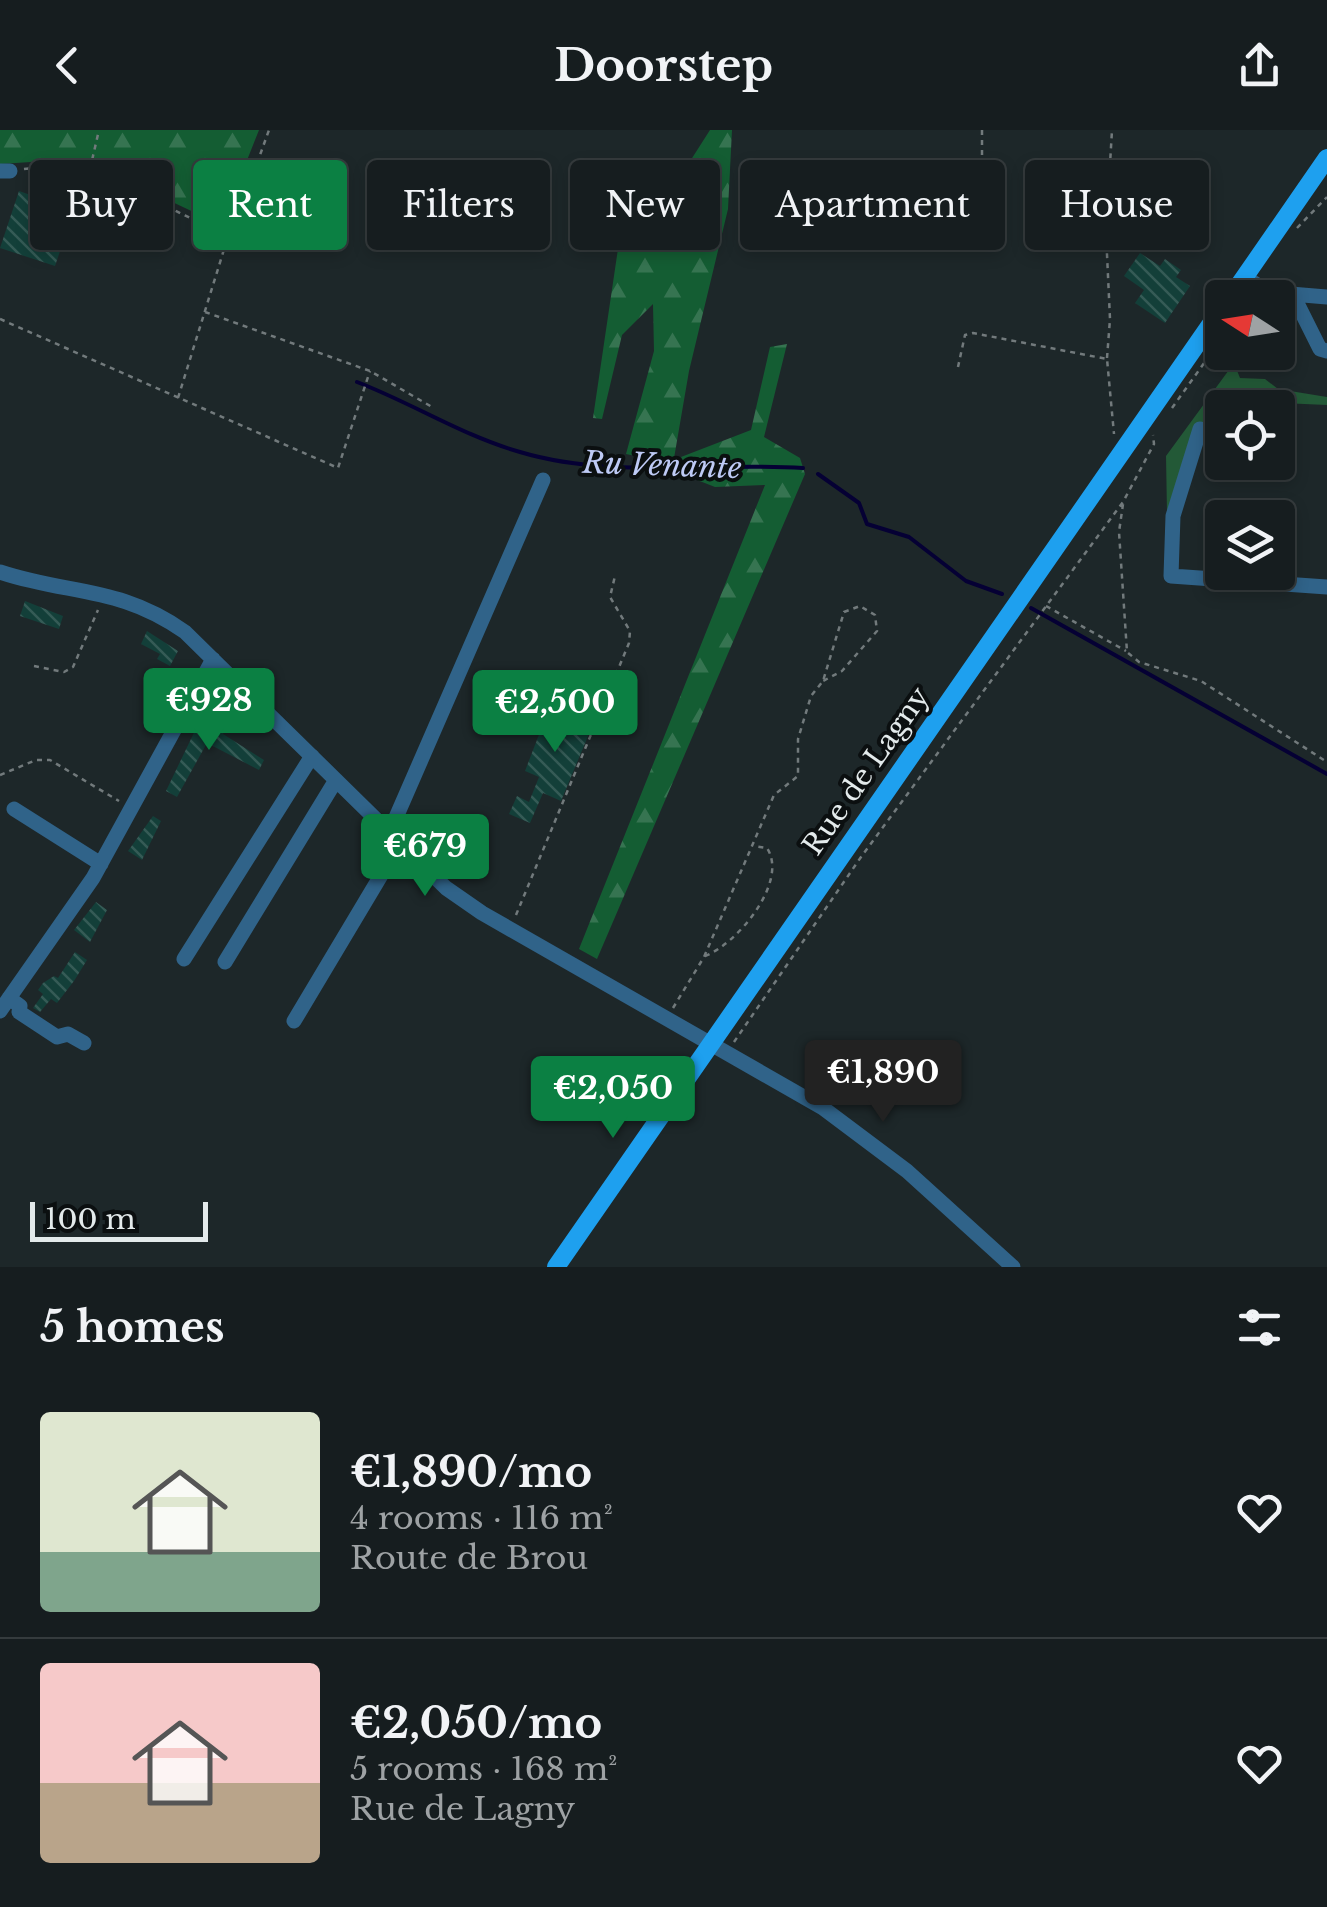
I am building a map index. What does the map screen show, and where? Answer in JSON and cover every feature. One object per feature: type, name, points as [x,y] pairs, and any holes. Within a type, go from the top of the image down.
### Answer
[{"type":"main road","points":[[1242,280],[1327,158]]},
{"type":"main road","name":"Rue de Lagny","points":[[556,1267],[1205,332]]},
{"type":"street","points":[[1244,277],[1249,280]]},
{"type":"street","points":[[1295,295],[1327,296]]},
{"type":"street","points":[[1295,297],[1320,349],[1327,351]]},
{"type":"street","points":[[1200,429],[1174,516],[1171,576],[1327,587]]},
{"type":"street","points":[[294,1021],[386,867],[382,856],[389,834],[542,480]]},
{"type":"street","points":[[0,572],[102,593],[162,615],[213,659],[446,888],[510,930],[823,1108],[907,1171],[1013,1267]]},
{"type":"street","points":[[4,1006],[135,809],[213,659]]},
{"type":"street","points":[[184,959],[312,756]]},
{"type":"street","points":[[225,962],[336,780]]},
{"type":"street","points":[[14,809],[101,864]]},
{"type":"street","points":[[4,1006],[54,1042]]},
{"type":"street","points":[[4,1006],[20,1006],[19,1012],[57,1037],[68,1034],[84,1043]]},
{"type":"path","points":[[92,160],[99,130]]},
{"type":"path","points":[[257,160],[269,130]]},
{"type":"path","points":[[982,130],[982,160]]},
{"type":"path","points":[[1112,130],[1106,232],[1110,319],[1107,359],[1112,433],[1124,446]]},
{"type":"path","points":[[5,171],[30,168]]},
{"type":"path","points":[[178,399],[224,250]]},
{"type":"path","points":[[205,312],[370,371],[432,407]]},
{"type":"path","points":[[0,320],[338,468],[370,371]]},
{"type":"path","points":[[958,367],[965,335],[972,333],[1107,359]]},
{"type":"path","points":[[1165,418],[1205,362]]},
{"type":"path","points":[[728,1052],[861,857],[1123,502],[1154,444],[1153,434]]},
{"type":"path","points":[[1123,502],[1119,532],[1127,652]]},
{"type":"path","points":[[510,930],[629,643],[630,631],[610,597],[614,576]]},
{"type":"path","points":[[34,666],[64,672],[73,667],[102,593]]},
{"type":"path","points":[[1044,605],[1138,662],[1201,681],[1327,762]]},
{"type":"path","points":[[667,1018],[704,957],[774,794],[798,776],[798,739],[811,696],[823,681],[844,612],[860,606],[875,615],[877,631],[842,671],[823,681]]},
{"type":"path","points":[[0,774],[36,760],[50,760],[135,809]]},
{"type":"path","points":[[704,957],[725,948],[753,916],[774,871],[775,860],[767,848],[754,846]]},
{"type":"green space","points":[[0,130],[259,130],[247,160],[193,160],[193,212],[173,202],[173,160],[30,160],[0,164]]},
{"type":"green space","points":[[710,130],[732,130],[728,209],[720,242],[720,160],[691,160]]},
{"type":"green space","points":[[618,250],[718,250],[689,371],[673,464],[626,454],[654,351],[653,304],[622,335],[602,419],[593,418]]},
{"type":"green space","points":[[787,344],[764,437],[800,458],[805,474],[597,959],[579,949],[765,485],[715,487],[692,478],[681,457],[751,430],[770,347]]},
{"type":"green space","points":[[1229,370],[1237,370],[1240,378],[1265,379],[1284,390],[1214,390]]},
{"type":"green space","points":[[1295,392],[1327,397],[1327,405],[1295,404]]},
{"type":"green space","points":[[1205,403],[1205,424],[1195,425],[1167,513],[1166,456]]},
{"type":"building","points":[[19,191],[30,195],[30,250],[60,250],[55,266],[0,248]]},
{"type":"building","points":[[1140,253],[1160,266],[1165,259],[1181,270],[1176,277],[1190,286],[1165,323],[1135,303],[1144,290],[1124,276]]},
{"type":"building","points":[[25,601],[63,616],[59,629],[20,616]]},
{"type":"building","points":[[147,631],[178,651],[170,666],[157,659],[160,654],[141,644]]},
{"type":"building","points":[[553,698],[596,717],[561,801],[543,793],[530,823],[509,814],[517,796],[529,802],[539,777],[525,771]]},
{"type":"building","points":[[201,718],[225,729],[223,734],[264,760],[259,770],[207,743],[177,797],[166,791]]},
{"type":"building","points":[[153,816],[161,821],[142,860],[128,851]]},
{"type":"building","points":[[96,902],[107,910],[90,942],[74,930]]},
{"type":"building","points":[[75,952],[87,960],[74,981],[57,1003],[51,999],[40,1012],[33,1008],[43,994],[38,990],[43,983],[54,976],[58,978]]},
{"type":"waterway","name":"Ru Venante","points":[[357,382],[478,437],[554,460],[625,467],[803,468]]},
{"type":"waterway","name":"Ru Venante","points":[[818,474],[859,503],[867,524],[909,537],[966,581],[1002,594]]},
{"type":"waterway","name":"Ru Venante","points":[[1031,608],[1327,774]]}]
